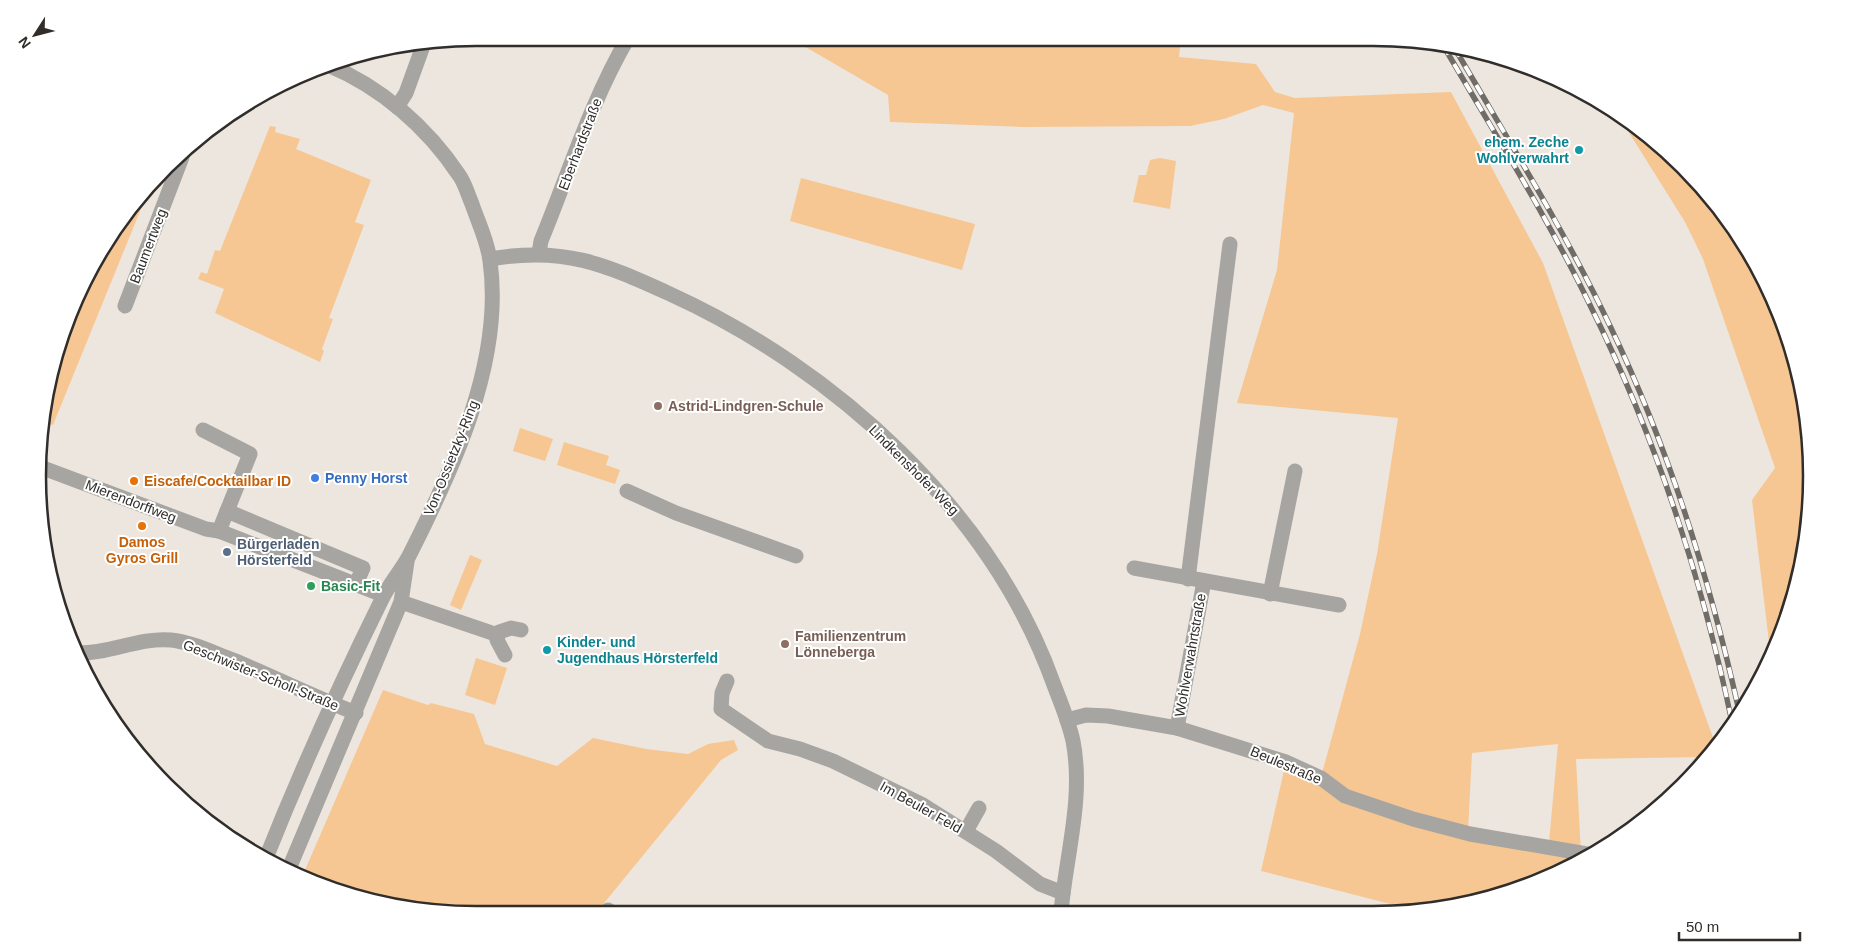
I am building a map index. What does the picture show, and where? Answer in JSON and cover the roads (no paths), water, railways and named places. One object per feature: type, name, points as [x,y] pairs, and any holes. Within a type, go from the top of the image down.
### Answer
[{"type":"street","name":"Eberhardstraße","points":[[539,253],[541,241],[594,107],[610,68],[623,46]]},
{"type":"street","points":[[397,106],[406,93],[422,50]]},
{"type":"street","name":"Von-Ossietzky-Ring","points":[[269,852],[331,704],[383,595],[408,558],[461,443],[482,379],[491,326],[493,291],[490,259],[461,177],[432,140],[397,106],[369,86],[337,69]]},
{"type":"street","name":"Baumertweg","points":[[125,306],[179,166]]},
{"type":"street","name":"Wohlverwahrtstraße","points":[[1188,579],[1230,244]]},
{"type":"street","name":"Lindkenshofer Weg","points":[[490,259],[539,253],[598,263],[702,309],[779,354],[875,430],[936,489],[960,517],[989,558],[1031,630],[1067,720],[1073,740],[1077,773],[1076,807],[1062,906]]},
{"type":"street","points":[[203,430],[250,454],[220,531]]},
{"type":"street","name":"Mierendorffweg","points":[[46,469],[206,529],[220,531],[383,595]]},
{"type":"street","points":[[1270,594],[1295,471]]},
{"type":"street","points":[[627,491],[676,513],[796,556]]},
{"type":"street","points":[[227,512],[363,568],[356,584]]},
{"type":"street","name":"Von-Ossietzky-Ring","points":[[292,864],[401,602],[408,558]]},
{"type":"street","name":"Wohlverwahrtstraße","points":[[1134,568],[1270,594],[1339,604]]},
{"type":"street","name":"Wohlverwahrtstraße","points":[[1177,728],[1204,582]]},
{"type":"street","points":[[401,602],[498,635]]},
{"type":"street","points":[[505,654],[497,640],[499,632],[511,628],[521,630]]},
{"type":"street","name":"Geschwister-Scholl-Straße","points":[[85,653],[103,652],[128,643],[158,640],[184,642],[356,713]]},
{"type":"street","name":"Im Beuler Feld","points":[[727,681],[722,693],[721,709],[768,741],[800,749],[833,761],[923,805],[996,850],[1040,884],[1063,893]]},
{"type":"street","name":"Beulestraße","points":[[1067,720],[1086,715],[1108,716],[1177,728],[1286,762],[1321,778],[1336,791],[1412,819],[1441,827],[1579,853]]},
{"type":"street","points":[[966,832],[979,808]]},
{"type":"railway","points":[[1448,53],[1556,239],[1614,355],[1656,457],[1691,561],[1720,668],[1730,714]]},
{"type":"railway","points":[[1459,55],[1575,256],[1632,374],[1686,516],[1715,613],[1737,703]]},
{"type":"place","name":"ehem. Zeche Wohlverwahrt","points":[[1579,150]]},
{"type":"place","name":"Astrid-Lindgren-Schule","points":[[658,406]]},
{"type":"place","name":"Penny Horst","points":[[315,478]]},
{"type":"place","name":"Eiscafe/Cocktailbar ID","points":[[134,481]]},
{"type":"place","name":"Damos Gyros Grill","points":[[142,526]]},
{"type":"place","name":"Bürgerladen Hörsterfeld","points":[[227,552]]},
{"type":"place","name":"Basic-Fit","points":[[311,586]]},
{"type":"place","name":"Familienzentrum Lönneberga","points":[[785,644]]},
{"type":"place","name":"Kinder- und Jugendhaus Hörsterfeld","points":[[547,650]]}]
